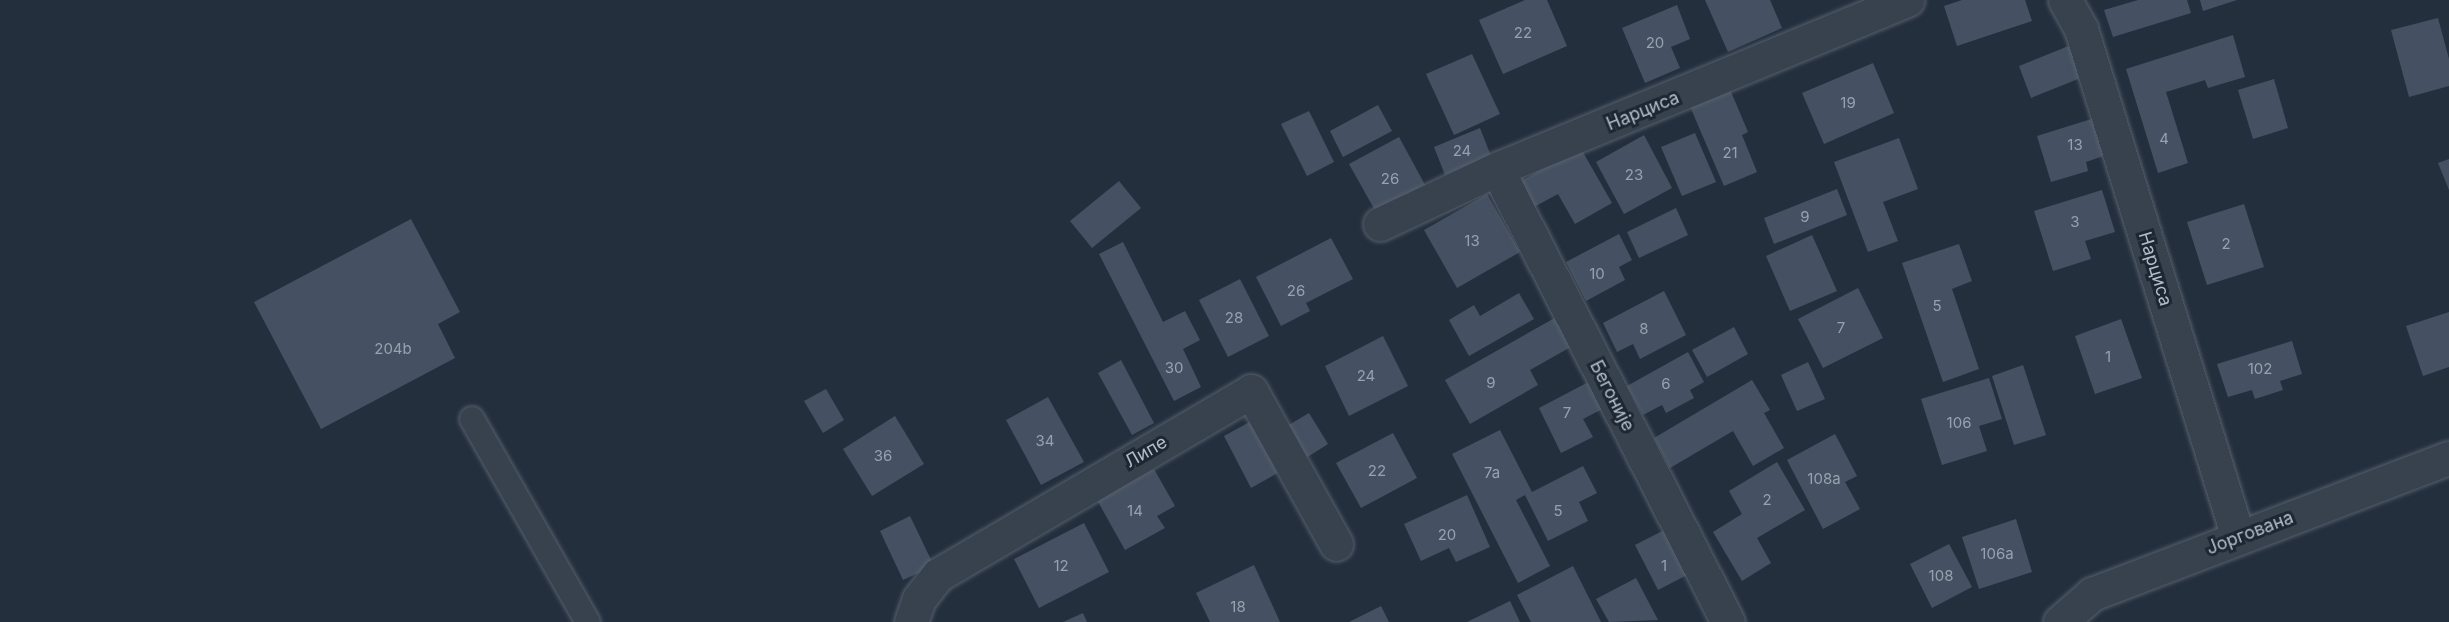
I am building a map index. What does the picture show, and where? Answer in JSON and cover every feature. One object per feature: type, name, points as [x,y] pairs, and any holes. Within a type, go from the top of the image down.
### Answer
[{"type":"street","name":"Нарциса","points":[[1380,225],[1497,169],[1908,0]]},
{"type":"street","name":"Нарциса","points":[[2069,1],[2081,29],[2238,537]]},
{"type":"street","name":"Бегоније","points":[[1497,169],[1728,622]]},
{"type":"street","name":"Липе","points":[[911,622],[919,599],[938,575],[1251,391],[1336,544]]},
{"type":"street","name":"Јоргована","points":[[2060,622],[2092,594],[2449,458]]},
{"type":"lane","points":[[472,418],[547,544],[588,622]]},
{"type":"building","points":[[1525,0],[1547,0],[1567,46],[1503,74],[1479,20]]},
{"type":"building","points":[[1705,0],[1770,0],[1782,28],[1728,52]]},
{"type":"building","points":[[1962,0],[2025,0],[2032,21],[1957,46],[1944,6]]},
{"type":"building","points":[[2138,0],[2187,0],[2191,13],[2113,37],[2104,10]]},
{"type":"building","points":[[2200,0],[2237,0],[2203,11]]},
{"type":"building","points":[[1677,5],[1690,39],[1671,47],[1680,68],[1645,83],[1622,28]]},
{"type":"building","points":[[2438,18],[2449,59],[2449,86],[2409,97],[2391,30]]},
{"type":"building","points":[[2233,35],[2245,77],[2208,88],[2205,80],[2166,92],[2188,163],[2158,173],[2126,69]]},
{"type":"building","points":[[2076,43],[2088,75],[2031,98],[2019,66]]},
{"type":"building","points":[[1472,54],[1500,114],[1454,135],[1426,74]]},
{"type":"building","points":[[1873,63],[1894,113],[1824,144],[1802,93]]},
{"type":"building","points":[[2274,79],[2288,128],[2253,139],[2238,90]]},
{"type":"building","points":[[1729,87],[1748,132],[1742,135],[1757,172],[1724,186],[1689,104]]},
{"type":"building","points":[[1378,105],[1392,131],[1343,157],[1330,131]]},
{"type":"building","points":[[1309,111],[1334,162],[1307,176],[1281,124]]},
{"type":"building","points":[[2101,116],[2112,153],[2086,162],[2088,171],[2051,182],[2037,136]]},
{"type":"building","points":[[1480,128],[1491,156],[1445,175],[1434,147]]},
{"type":"building","points":[[1695,133],[1716,182],[1682,196],[1661,147]]},
{"type":"building","points":[[1644,135],[1672,188],[1624,214],[1596,162]]},
{"type":"building","points":[[1399,137],[1430,194],[1381,221],[1349,164]]},
{"type":"building","points":[[1899,138],[1918,189],[1883,202],[1898,241],[1868,252],[1834,162]]},
{"type":"building","points":[[1580,147],[1612,203],[1575,224],[1558,194],[1532,208],[1518,183]]},
{"type":"building","points":[[2449,159],[2449,190],[2438,163]]},
{"type":"building","points":[[1119,181],[1141,208],[1092,248],[1070,221]]},
{"type":"building","points":[[1837,189],[1847,215],[1774,244],[1764,218]]},
{"type":"building","points":[[2102,190],[2115,232],[2085,241],[2091,259],[2053,271],[2034,211]]},
{"type":"building","points":[[1487,194],[1520,252],[1457,288],[1424,230]]},
{"type":"building","points":[[2244,204],[2264,267],[2207,285],[2187,222]]},
{"type":"building","points":[[1676,208],[1688,235],[1639,258],[1627,232]]},
{"type":"building","points":[[411,219],[460,312],[438,324],[455,358],[321,429],[254,302]]},
{"type":"building","points":[[1619,234],[1632,260],[1619,267],[1625,280],[1586,301],[1566,262]]},
{"type":"building","points":[[1812,235],[1837,291],[1790,311],[1766,256]]},
{"type":"building","points":[[1331,238],[1353,279],[1306,303],[1310,311],[1281,326],[1256,277]]},
{"type":"building","points":[[1123,242],[1163,322],[1185,311],[1200,340],[1183,349],[1201,387],[1174,401],[1099,254]]},
{"type":"building","points":[[1959,244],[1972,281],[1952,289],[1979,369],[1943,382],[1902,263]]},
{"type":"building","points":[[1240,279],[1269,336],[1228,357],[1199,300]]},
{"type":"building","points":[[1858,288],[1883,338],[1823,368],[1798,319]]},
{"type":"building","points":[[1664,291],[1686,335],[1640,359],[1633,344],[1617,352],[1603,323]]},
{"type":"building","points":[[1519,293],[1534,319],[1469,356],[1449,320],[1474,305],[1480,316]]},
{"type":"building","points":[[2449,312],[2449,367],[2423,376],[2406,326]]},
{"type":"building","points":[[1560,315],[1576,344],[1530,370],[1538,385],[1470,424],[1445,380]]},
{"type":"building","points":[[2121,319],[2142,378],[2095,394],[2075,336]]},
{"type":"building","points":[[1734,327],[1748,354],[1707,377],[1692,350]]},
{"type":"building","points":[[1383,336],[1408,386],[1349,416],[1325,366]]},
{"type":"building","points":[[2292,341],[2302,374],[2280,381],[2283,390],[2255,399],[2252,390],[2228,397],[2217,364]]},
{"type":"building","points":[[1688,352],[1704,382],[1690,390],[1694,398],[1666,413],[1662,405],[1643,415],[1627,386]]},
{"type":"building","points":[[1121,360],[1154,423],[1132,435],[1098,373]]},
{"type":"building","points":[[1808,362],[1825,399],[1797,411],[1781,375]]},
{"type":"building","points":[[2023,365],[2046,435],[2014,445],[1992,376]]},
{"type":"building","points":[[1598,377],[1612,404],[1583,419],[1593,437],[1561,453],[1539,408]]},
{"type":"building","points":[[1989,378],[2002,419],[1979,426],[1987,451],[1942,465],[1921,399]]},
{"type":"building","points":[[1752,380],[1770,410],[1764,413],[1784,448],[1753,466],[1733,431],[1670,468],[1654,438]]},
{"type":"building","points":[[826,389],[844,420],[823,433],[804,401]]},
{"type":"building","points":[[1048,397],[1084,462],[1041,485],[1006,420]]},
{"type":"building","points":[[1309,413],[1328,444],[1306,458],[1287,426]]},
{"type":"building","points":[[895,416],[924,464],[872,496],[843,449]]},
{"type":"building","points":[[1255,419],[1283,470],[1251,488],[1224,436]]},
{"type":"building","points":[[1500,430],[1532,492],[1583,466],[1597,493],[1579,502],[1588,521],[1548,541],[1525,495],[1516,500],[1550,566],[1518,583],[1452,454]]},
{"type":"building","points":[[1393,433],[1417,478],[1361,508],[1336,463]]},
{"type":"building","points":[[1835,434],[1857,476],[1845,482],[1860,509],[1823,529],[1787,460]]},
{"type":"building","points":[[1777,462],[1805,510],[1757,538],[1771,563],[1742,581],[1713,532],[1742,514],[1729,491]]},
{"type":"building","points":[[1154,469],[1175,506],[1157,516],[1165,528],[1125,550],[1097,500]]},
{"type":"building","points":[[1467,495],[1490,547],[1456,562],[1449,548],[1421,561],[1404,524]]},
{"type":"building","points":[[910,516],[934,566],[903,580],[880,531]]},
{"type":"building","points":[[2016,519],[2032,572],[1979,589],[1962,537]]},
{"type":"building","points":[[1084,523],[1109,572],[1039,608],[1014,559]]},
{"type":"building","points":[[1676,524],[1687,575],[1658,590],[1635,545]]},
{"type":"building","points":[[1949,544],[1972,587],[1932,608],[1910,564]]},
{"type":"building","points":[[1254,565],[1280,622],[1210,622],[1196,593]]},
{"type":"building","points":[[1573,566],[1601,622],[1531,622],[1517,595]]},
{"type":"building","points":[[1636,578],[1658,620],[1609,622],[1596,599]]},
{"type":"building","points":[[1510,601],[1520,622],[1467,622]]},
{"type":"building","points":[[1381,606],[1389,622],[1349,622]]},
{"type":"building","points":[[1083,613],[1087,622],[1063,622]]}]
